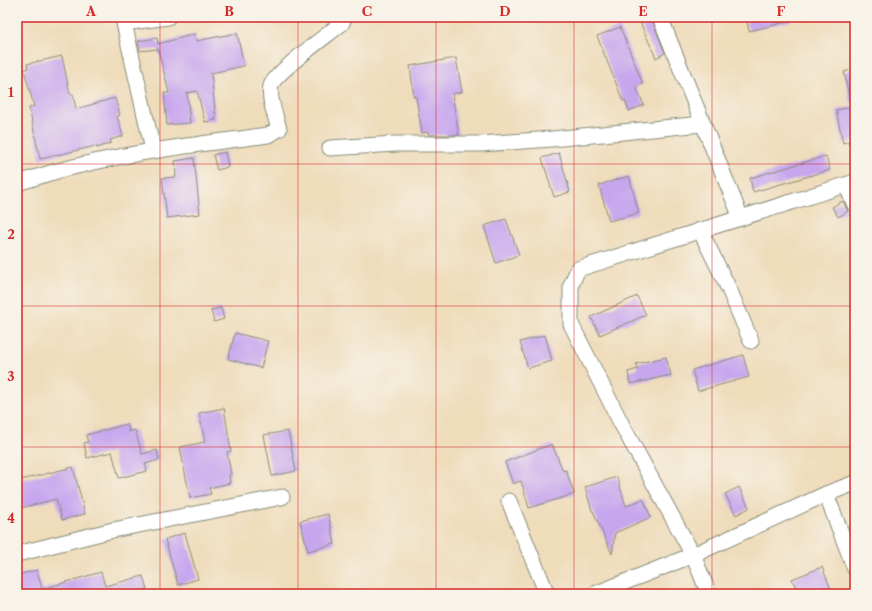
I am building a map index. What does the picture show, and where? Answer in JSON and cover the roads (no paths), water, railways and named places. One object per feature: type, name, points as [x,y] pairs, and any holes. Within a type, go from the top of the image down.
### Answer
[{"type":"street","points":[[153,150],[124,23],[168,17]]},
{"type":"street","points":[[17,183],[72,167],[153,150],[268,135],[279,129],[270,94],[271,85],[281,72],[342,23],[344,17]]},
{"type":"street","points":[[660,17],[741,218]]},
{"type":"street","points":[[330,148],[396,144],[489,144],[702,124]]},
{"type":"street","points":[[709,594],[693,555],[622,424],[571,324],[571,285],[578,269],[850,183],[855,205]]},
{"type":"street","points":[[700,230],[729,289],[751,341]]},
{"type":"street","points":[[596,594],[693,555],[826,494],[855,483]]},
{"type":"street","points":[[826,494],[855,570]]},
{"type":"street","points":[[17,554],[113,530],[282,498]]},
{"type":"street","points":[[509,501],[547,594]]}]
